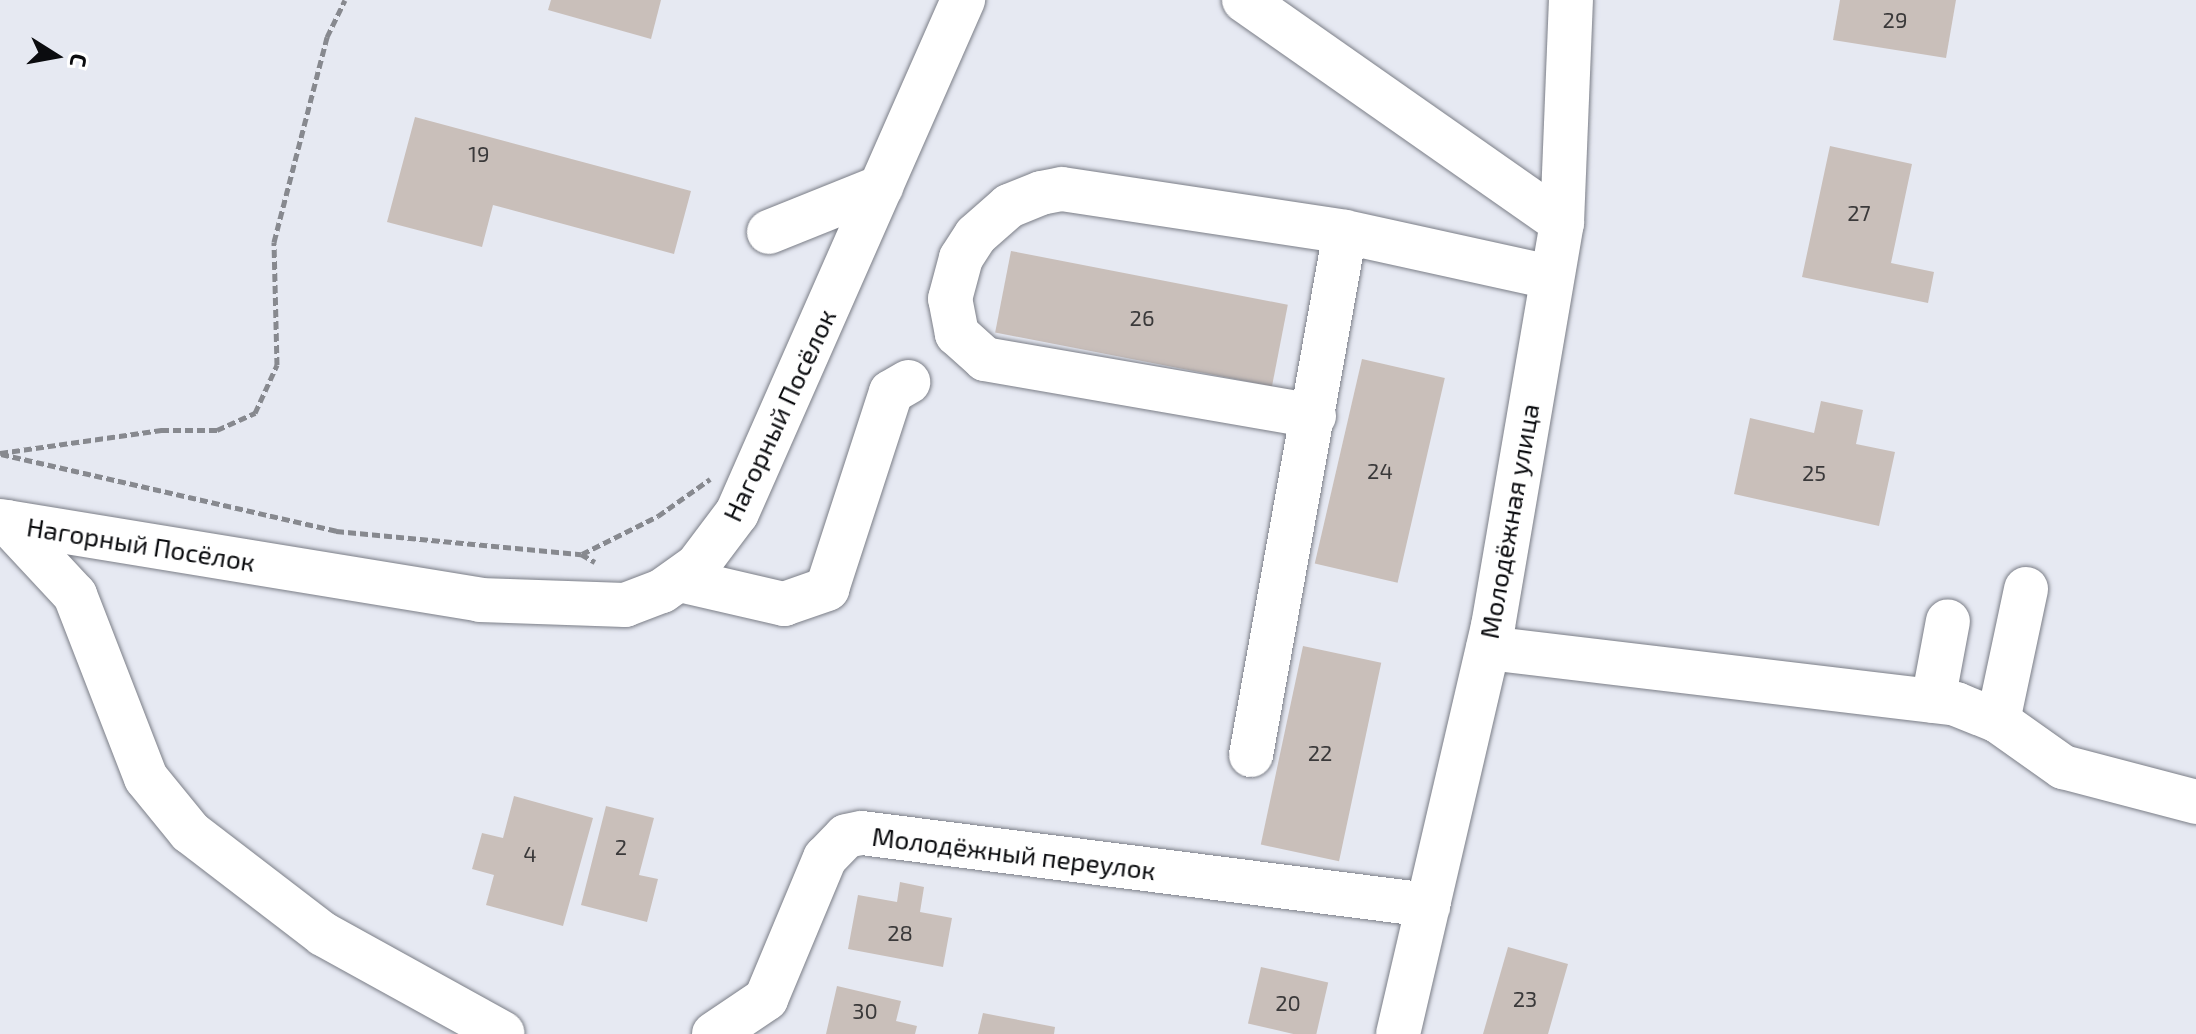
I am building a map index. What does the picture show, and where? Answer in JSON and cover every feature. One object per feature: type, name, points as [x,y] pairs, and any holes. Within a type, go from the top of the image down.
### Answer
[{"type":"street","name":"Нагорный Посёлок","points":[[3,522],[516,604],[625,605],[680,580],[737,513],[963,0]]},
{"type":"street","points":[[1244,0],[1562,223]]},
{"type":"street","name":"Молодёжная улица","points":[[1398,1034],[1488,648],[1550,277],[1562,223],[1571,0]]},
{"type":"street","points":[[769,232],[881,187]]},
{"type":"street","points":[[1314,416],[985,359],[957,334],[950,299],[961,258],[976,235],[1009,206],[1041,193],[1062,189],[1345,232],[1550,277]]},
{"type":"street","points":[[1251,755],[1345,232]]},
{"type":"street","points":[[680,580],[784,604],[827,589],[891,392],[908,382]]},
{"type":"street","points":[[3,522],[75,595],[146,778],[190,832],[323,934],[502,1033]]},
{"type":"street","points":[[1998,721],[2026,589]]},
{"type":"street","points":[[1933,701],[1948,621]]},
{"type":"street","points":[[1488,648],[1933,701],[1998,721],[2063,767],[2196,802]]},
{"type":"street","name":"Молодёжный переулок","points":[[714,1034],[766,999],[825,858],[846,836],[862,833],[1428,905]]},
{"type":"path","points":[[0,454],[161,430],[217,430],[255,413],[277,365],[271,335],[279,215],[327,37],[345,0]]},
{"type":"path","points":[[0,454],[336,531],[581,554],[603,567]]},
{"type":"path","points":[[581,554],[658,516],[702,479],[718,478]]},
{"type":"building","points":[[551,0],[661,0],[651,39],[548,10]]},
{"type":"building","points":[[1840,0],[1956,0],[1946,58],[1833,40]]},
{"type":"building","points":[[415,117],[691,191],[674,254],[493,205],[482,247],[387,222]]},
{"type":"building","points":[[1830,146],[1912,164],[1891,263],[1934,272],[1928,303],[1802,277]]},
{"type":"building","points":[[1011,251],[1288,305],[1272,386],[995,332]]},
{"type":"building","points":[[1362,359],[1445,378],[1398,583],[1315,564]]},
{"type":"building","points":[[1821,401],[1863,410],[1856,444],[1895,452],[1879,526],[1734,494],[1750,418],[1814,433]]},
{"type":"building","points":[[1303,646],[1381,663],[1339,861],[1261,845]]},
{"type":"building","points":[[514,796],[593,818],[563,926],[486,905],[494,875],[472,869],[482,833],[503,838]]},
{"type":"building","points":[[606,806],[654,818],[639,875],[658,879],[647,922],[581,905]]},
{"type":"building","points":[[900,882],[924,887],[920,912],[952,918],[943,967],[848,949],[858,895],[897,902]]},
{"type":"building","points":[[1508,947],[1568,964],[1548,1034],[1483,1034]]},
{"type":"building","points":[[1261,967],[1328,983],[1316,1034],[1293,1034],[1248,1024]]},
{"type":"building","points":[[837,986],[901,1001],[896,1021],[917,1026],[915,1034],[826,1034]]},
{"type":"building","points":[[983,1013],[1055,1027],[1054,1034],[978,1034]]}]
